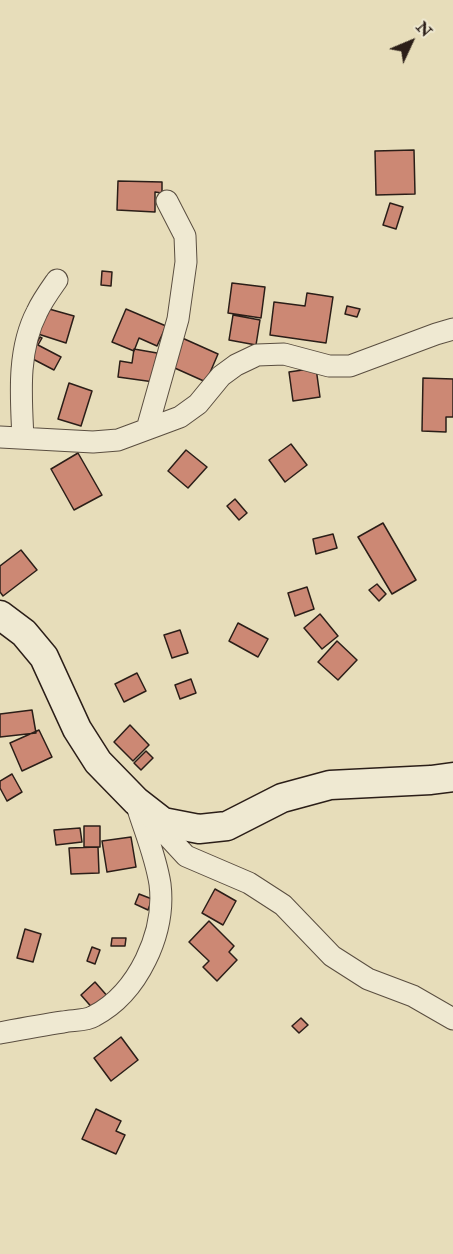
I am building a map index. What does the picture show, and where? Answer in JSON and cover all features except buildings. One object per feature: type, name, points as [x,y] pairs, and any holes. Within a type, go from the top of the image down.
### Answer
[{"type":"street","points":[[147,429],[178,319],[186,262],[185,236],[167,201]]},
{"type":"street","points":[[22,438],[21,385],[27,341],[36,313],[57,280]]},
{"type":"street","points":[[0,437],[93,442],[118,440],[180,417],[198,404],[221,376],[256,355],[284,354],[328,366],[350,366],[453,329]]},
{"type":"street","points":[[0,615],[24,633],[44,657],[77,729],[98,762],[186,856],[249,883],[283,905],[332,956],[368,979],[412,996],[453,1019]]},
{"type":"street","points":[[136,801],[163,822],[199,830],[227,826],[282,798],[330,785],[453,777]]},
{"type":"street","points":[[0,1033],[93,1017],[114,1002],[135,979],[148,955],[160,906],[160,885],[155,858],[136,801]]}]
